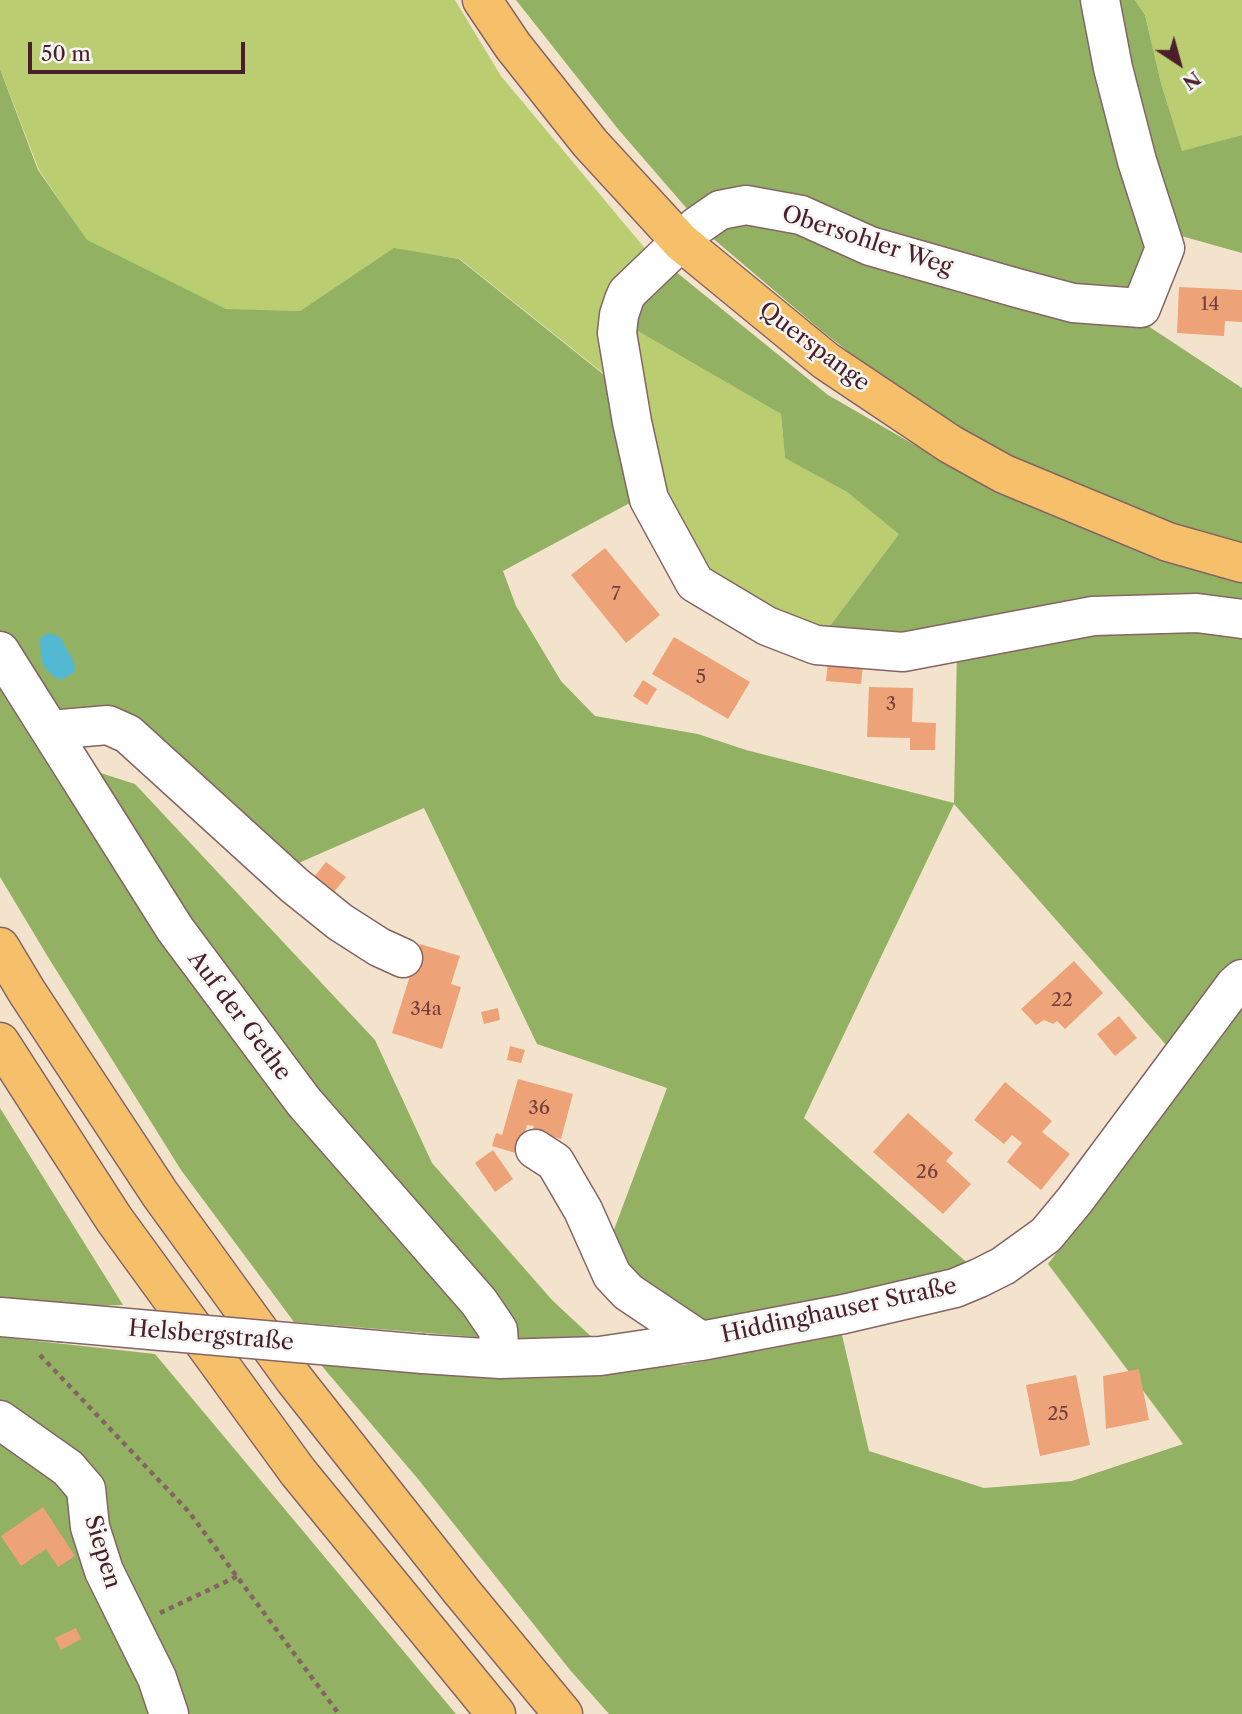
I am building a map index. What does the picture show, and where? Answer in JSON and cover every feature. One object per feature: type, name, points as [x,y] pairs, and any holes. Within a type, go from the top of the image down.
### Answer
[{"type":"main road","name":"Querspange","points":[[482,0],[513,46],[590,143],[681,242],[826,361],[950,444],[1004,474],[1168,542],[1242,563]]},
{"type":"main road","points":[[0,947],[160,1194],[294,1379],[462,1592],[563,1714]]},
{"type":"main road","points":[[0,1042],[114,1219],[298,1472],[496,1714]]},
{"type":"street","name":"Obersohler Weg","points":[[1100,0],[1113,68],[1137,162],[1165,248],[1141,308],[1073,303],[870,246],[801,215],[746,205],[720,210],[697,226],[627,293],[619,315],[617,333],[632,422],[649,499],[695,583],[766,626],[816,645],[903,652],[1093,616],[1197,613],[1242,619]]},
{"type":"street","name":"Auf der Gethe","points":[[0,651],[174,929],[303,1102],[479,1302],[498,1330],[500,1359]]},
{"type":"street","points":[[50,730],[108,724],[128,734],[294,885],[340,922],[379,947],[403,958]]},
{"type":"street","name":"Hiddinghauser Straße","points":[[423,1354],[500,1359],[600,1356],[701,1341],[844,1314],[943,1291],[979,1278],[1003,1266],[1046,1235],[1242,979]]},
{"type":"street","points":[[535,1149],[555,1162],[583,1210],[612,1275],[628,1293],[701,1341]]},
{"type":"street","name":"Helsbergstraße","points":[[6,1317],[423,1354]]},
{"type":"street","name":"Siepen","points":[[0,1420],[68,1468],[86,1489],[90,1527],[104,1571],[158,1678],[169,1714]]},
{"type":"path","points":[[6,1317],[189,1512],[339,1714]]},
{"type":"path","points":[[132,1626],[238,1576]]},
{"type":"green space","points":[[0,0],[455,0],[501,76],[653,258],[618,385],[460,259],[394,249],[300,311],[227,310],[87,241],[39,170],[0,69]]},
{"type":"green space","points":[[516,0],[1135,0],[1145,15],[1161,83],[1182,151],[1242,135],[1242,253],[1167,232],[1137,305],[871,239],[695,218],[618,129]]},
{"type":"green space","points":[[1135,0],[1242,0],[1242,135],[1182,152],[1161,83],[1145,15]]},
{"type":"green space","points":[[0,69],[38,170],[87,240],[226,309],[300,311],[394,248],[459,259],[618,386],[641,497],[503,571],[516,606],[561,681],[595,716],[698,734],[746,750],[954,803],[957,648],[988,641],[1242,627],[1242,958],[1224,972],[1168,1047],[954,804],[804,1118],[973,1268],[671,1334],[612,1235],[667,1088],[537,1044],[424,808],[285,869],[122,717],[46,713],[0,639]]},
{"type":"green space","points":[[748,213],[1133,316],[1242,388],[1242,543],[1180,527],[1008,462],[917,405],[822,331],[710,236]]},
{"type":"green space","points":[[665,263],[828,395],[998,493],[1161,554],[1242,577],[1242,611],[904,643],[820,639],[899,534],[847,492],[785,458],[781,414],[633,328],[632,295]]},
{"type":"green space","points":[[633,327],[781,414],[785,457],[847,492],[900,533],[820,639],[697,578],[658,494]]},
{"type":"green space","points":[[0,665],[60,760],[135,784],[375,1040],[432,1163],[552,1300],[596,1341],[524,1341],[294,1322],[181,1170],[0,877]]},
{"type":"green space","points":[[1242,1002],[1242,1714],[609,1714],[570,1670],[418,1479],[321,1365],[496,1376],[683,1365],[842,1335],[869,1451],[984,1488],[1072,1481],[1183,1444],[1048,1264],[1150,1130]]},
{"type":"green space","points":[[0,1108],[123,1305],[15,1308],[0,1305]]},
{"type":"green space","points":[[0,1337],[155,1354],[456,1714],[0,1714]]},
{"type":"water","points":[[48,633],[60,637],[74,662],[75,672],[61,680],[45,668],[41,658],[40,638]]},
{"type":"building","points":[[1179,287],[1242,290],[1242,322],[1225,321],[1224,336],[1177,333]]},
{"type":"building","points":[[605,548],[660,615],[626,643],[571,575]]},
{"type":"building","points":[[674,637],[750,682],[728,719],[652,674]]},
{"type":"building","points":[[828,662],[863,665],[861,684],[826,681]]},
{"type":"building","points":[[643,680],[657,689],[647,705],[633,696]]},
{"type":"building","points":[[869,687],[913,688],[912,722],[936,723],[935,750],[910,750],[910,738],[867,737]]},
{"type":"building","points":[[326,862],[346,877],[330,897],[310,882]]},
{"type":"building","points":[[420,944],[460,956],[451,984],[461,987],[442,1049],[392,1033]]},
{"type":"building","points":[[1074,961],[1103,993],[1065,1029],[1057,1021],[1053,1024],[1044,1020],[1036,1025],[1021,1009]]},
{"type":"building","points":[[498,1008],[500,1020],[484,1024],[481,1012]]},
{"type":"building","points":[[1119,1016],[1137,1038],[1115,1056],[1097,1034]]},
{"type":"building","points":[[510,1046],[525,1050],[521,1063],[507,1060]]},
{"type":"building","points":[[518,1079],[573,1094],[561,1139],[532,1131],[534,1126],[527,1125],[519,1154],[492,1146],[496,1133],[502,1135]]},
{"type":"building","points":[[1005,1082],[1052,1121],[1042,1132],[1070,1154],[1041,1190],[1007,1162],[1022,1143],[1012,1135],[1004,1144],[974,1120]]},
{"type":"building","points":[[908,1113],[953,1153],[946,1161],[971,1184],[943,1214],[873,1152]]},
{"type":"building","points":[[493,1150],[513,1179],[495,1192],[475,1163]]},
{"type":"building","points":[[1139,1369],[1149,1420],[1106,1429],[1103,1376]]},
{"type":"building","points":[[1076,1375],[1090,1445],[1040,1456],[1026,1385]]},
{"type":"building","points":[[43,1507],[75,1556],[58,1567],[46,1549],[21,1566],[1,1536]]},
{"type":"building","points":[[76,1628],[81,1639],[61,1650],[55,1638]]}]
